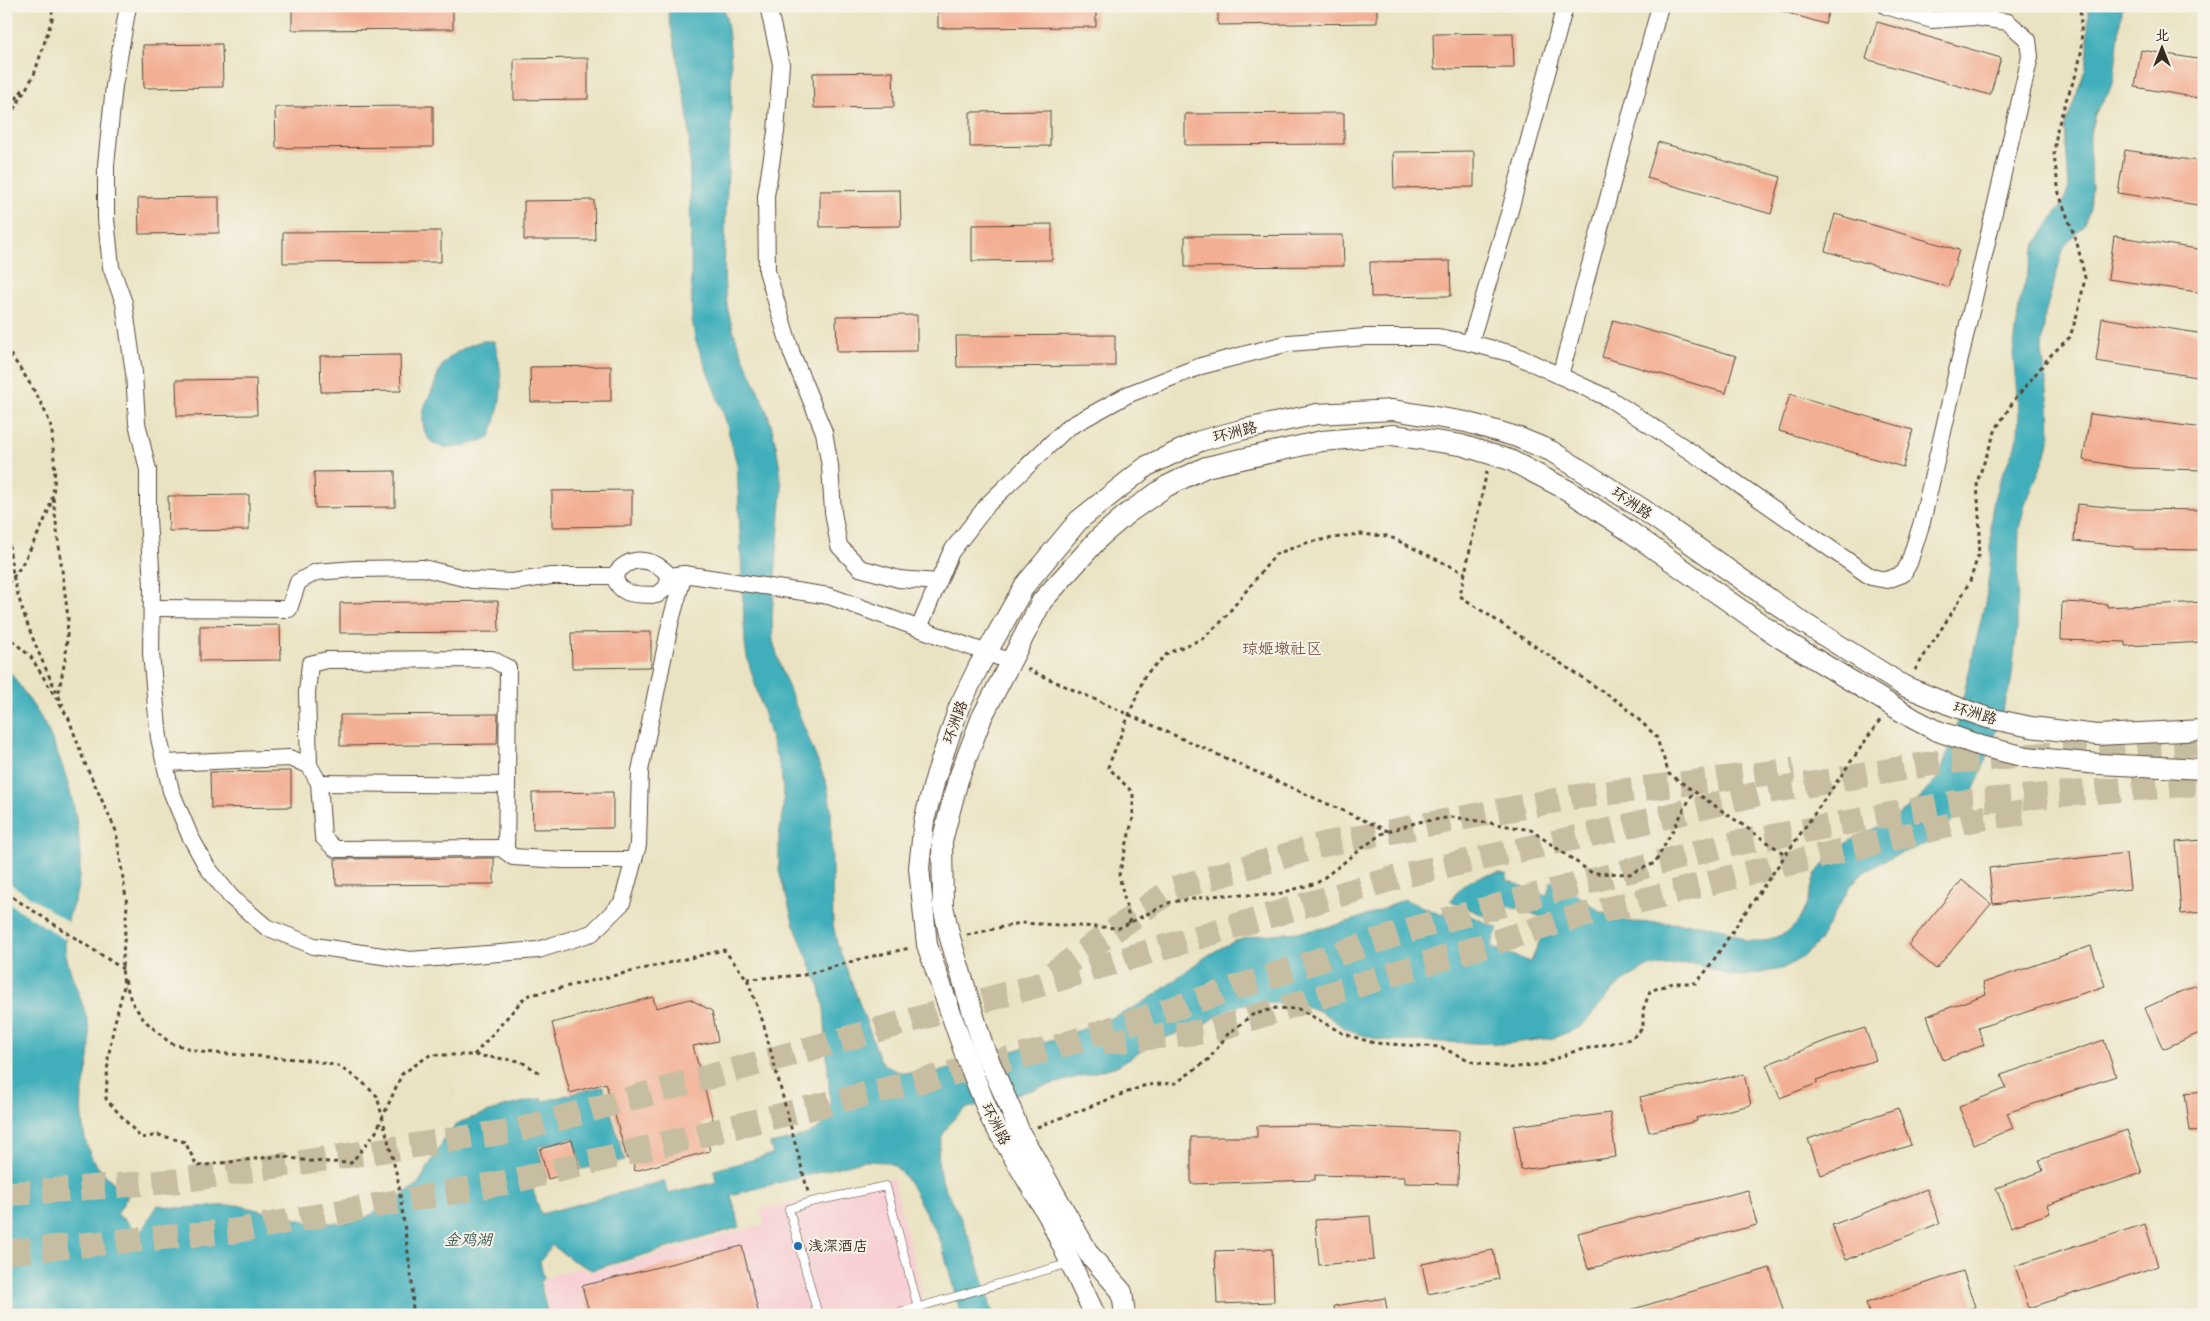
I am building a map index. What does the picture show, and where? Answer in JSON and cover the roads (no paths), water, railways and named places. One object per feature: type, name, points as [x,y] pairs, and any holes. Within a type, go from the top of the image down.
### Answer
[{"type":"street","points":[[128,6],[114,86],[107,155],[106,219],[111,267],[124,303],[133,364],[137,423],[148,470],[152,653],[159,738],[172,791],[190,836],[208,867],[225,890],[266,927],[314,946],[410,960],[538,950],[592,933],[622,903],[638,845],[640,771],[671,620],[677,575]]},
{"type":"street","points":[[768,6],[781,64],[776,132],[766,196],[767,271],[792,354],[824,432],[830,466],[833,512],[839,546],[860,568],[899,579],[938,582]]},
{"type":"street","points":[[1470,343],[1510,210],[1565,6]]},
{"type":"street","points":[[1560,376],[1660,6]]},
{"type":"street","points":[[918,628],[951,552],[988,504],[1067,428],[1129,394],[1201,366],[1290,343],[1366,336],[1438,337],[1512,354],[1610,398],[1708,463],[1871,577],[1887,580],[1903,574],[1909,563],[1922,522],[2030,57],[2028,40],[2008,22],[1974,17],[1932,20],[1886,6]]},
{"type":"street","name":"环洲路","points":[[1095,1315],[1080,1258],[1020,1133],[1011,1110],[975,1052],[927,945],[918,868],[924,821],[936,776],[959,708],[986,653],[1025,585],[1079,520],[1147,466],[1200,441],[1317,414],[1393,410],[1466,422],[1517,437],[1551,451],[1641,508],[1799,620],[1904,686],[1988,718],[2030,727],[2097,734],[2204,730]]},
{"type":"street","name":"环洲路","points":[[1125,1315],[1122,1292],[1080,1258],[1049,1217],[991,1119],[943,906],[942,841],[958,780],[982,717],[1042,601],[1100,537],[1128,513],[1167,486],[1206,467],[1322,441],[1393,435],[1461,444],[1510,460],[1537,472],[1567,490],[1782,639],[1935,730],[1981,746],[2026,757],[2098,764],[2204,769]]},
{"type":"street","points":[[152,608],[288,609],[298,582],[316,572],[355,569],[423,568],[472,580],[512,582],[551,576],[614,576],[626,564],[645,560],[677,575],[737,581],[829,596],[1012,662]]},
{"type":"street","points":[[614,576],[617,587],[626,593],[656,595],[666,588],[677,575]]},
{"type":"street","points":[[506,852],[508,668],[492,659],[327,660],[310,664],[307,692],[309,765],[319,783],[323,837],[335,850],[502,848],[506,852],[513,857],[562,860],[634,860]]},
{"type":"street","points":[[165,763],[289,758],[309,765]]},
{"type":"street","points":[[319,783],[507,785]]},
{"type":"lane","points":[[818,1315],[789,1209],[811,1202],[886,1186],[919,1311]]},
{"type":"lane","points":[[892,1315],[919,1311],[950,1298],[1080,1258]]},
{"type":"water","name":"金鸡湖","points":[[667,6],[723,6],[727,21],[731,88],[724,270],[725,291],[733,329],[768,415],[779,462],[782,490],[772,615],[773,641],[782,671],[827,785],[831,808],[833,924],[837,943],[880,1059],[885,1065],[908,1073],[941,1071],[1057,1038],[1103,1022],[1140,1004],[1205,957],[1233,942],[1260,935],[1307,931],[1345,923],[1404,899],[1442,915],[1448,906],[1498,928],[1491,947],[1531,962],[1548,920],[1529,912],[1536,892],[1547,895],[1551,881],[1566,887],[1601,912],[1629,922],[1701,924],[1724,929],[1747,941],[1763,941],[1788,932],[1798,922],[1807,904],[1815,875],[1830,856],[1849,841],[1888,822],[1916,803],[1939,776],[1955,733],[1986,598],[1991,557],[1991,518],[1994,499],[2018,434],[2019,414],[2013,354],[2020,300],[2036,244],[2063,202],[2069,188],[2065,127],[2086,67],[2088,6],[2122,6],[2114,79],[2108,94],[2095,114],[2091,129],[2089,145],[2092,188],[2090,209],[2082,227],[2064,247],[2045,314],[2042,350],[2049,405],[2050,436],[2046,455],[2025,505],[2019,529],[2017,628],[2011,684],[1988,754],[1974,789],[1962,809],[1943,831],[1928,843],[1882,861],[1860,875],[1849,888],[1818,943],[1803,957],[1782,969],[1743,976],[1730,975],[1697,964],[1687,963],[1647,967],[1625,980],[1611,992],[1581,1027],[1553,1038],[1504,1044],[1381,1040],[1343,1027],[1322,1012],[1297,1003],[1243,1004],[1204,1024],[1161,1039],[1117,1066],[968,1108],[959,1114],[946,1130],[939,1148],[939,1169],[944,1186],[973,1249],[993,1315],[961,1315],[941,1242],[909,1182],[896,1167],[886,1162],[862,1161],[731,1195],[740,1227],[592,1270],[572,1260],[552,1245],[540,1262],[544,1279],[540,1282],[548,1315],[6,1315],[6,666],[47,729],[59,757],[73,802],[79,839],[80,871],[76,895],[67,922],[65,939],[68,962],[87,1018],[90,1038],[89,1060],[81,1107],[83,1126],[87,1145],[93,1160],[110,1179],[129,1194],[117,1214],[140,1233],[158,1205],[177,1208],[237,1205],[313,1223],[346,1223],[366,1217],[386,1207],[418,1184],[448,1133],[460,1122],[507,1106],[542,1098],[544,1101],[603,1086],[625,1160],[582,1169],[574,1138],[538,1147],[546,1179],[537,1182],[538,1185],[532,1187],[541,1214],[664,1181],[668,1194],[716,1182],[714,1170],[773,1154],[770,1144],[810,1133],[825,1121],[829,1112],[830,1100],[824,1008],[820,988],[794,925],[779,871],[779,838],[784,800],[781,772],[747,657],[745,644],[737,465],[725,418],[695,339],[692,320],[689,129],[686,103]]},
{"type":"water","points":[[482,341],[494,341],[498,354],[501,378],[498,412],[490,437],[479,442],[456,447],[445,447],[436,444],[428,438],[424,428],[423,414],[440,370],[443,364],[456,353]]},
{"type":"water","points":[[1500,873],[1508,875],[1506,880],[1525,887],[1518,909],[1508,906],[1501,923],[1451,901],[1460,888],[1471,880],[1485,875]]},
{"type":"tunnel","points":[[6,1194],[176,1181],[518,1130],[1035,986],[1405,875],[1611,830],[1765,792],[1941,762],[2204,743]]},
{"type":"tunnel","points":[[1053,973],[1173,889],[1325,844],[1574,797],[1794,770]]},
{"type":"tunnel","points":[[6,1252],[234,1231],[513,1181],[1054,1048],[1419,927],[1721,846],[1953,803],[2204,783]]},
{"type":"tunnel","points":[[1103,1042],[1211,1031],[1562,921],[1740,875],[1976,819],[2023,813]]},
{"type":"place","name":"浅深酒店","points":[[798,1246]]},
{"type":"district","name":"琼姬墩社区","points":[[1282,648]]}]
